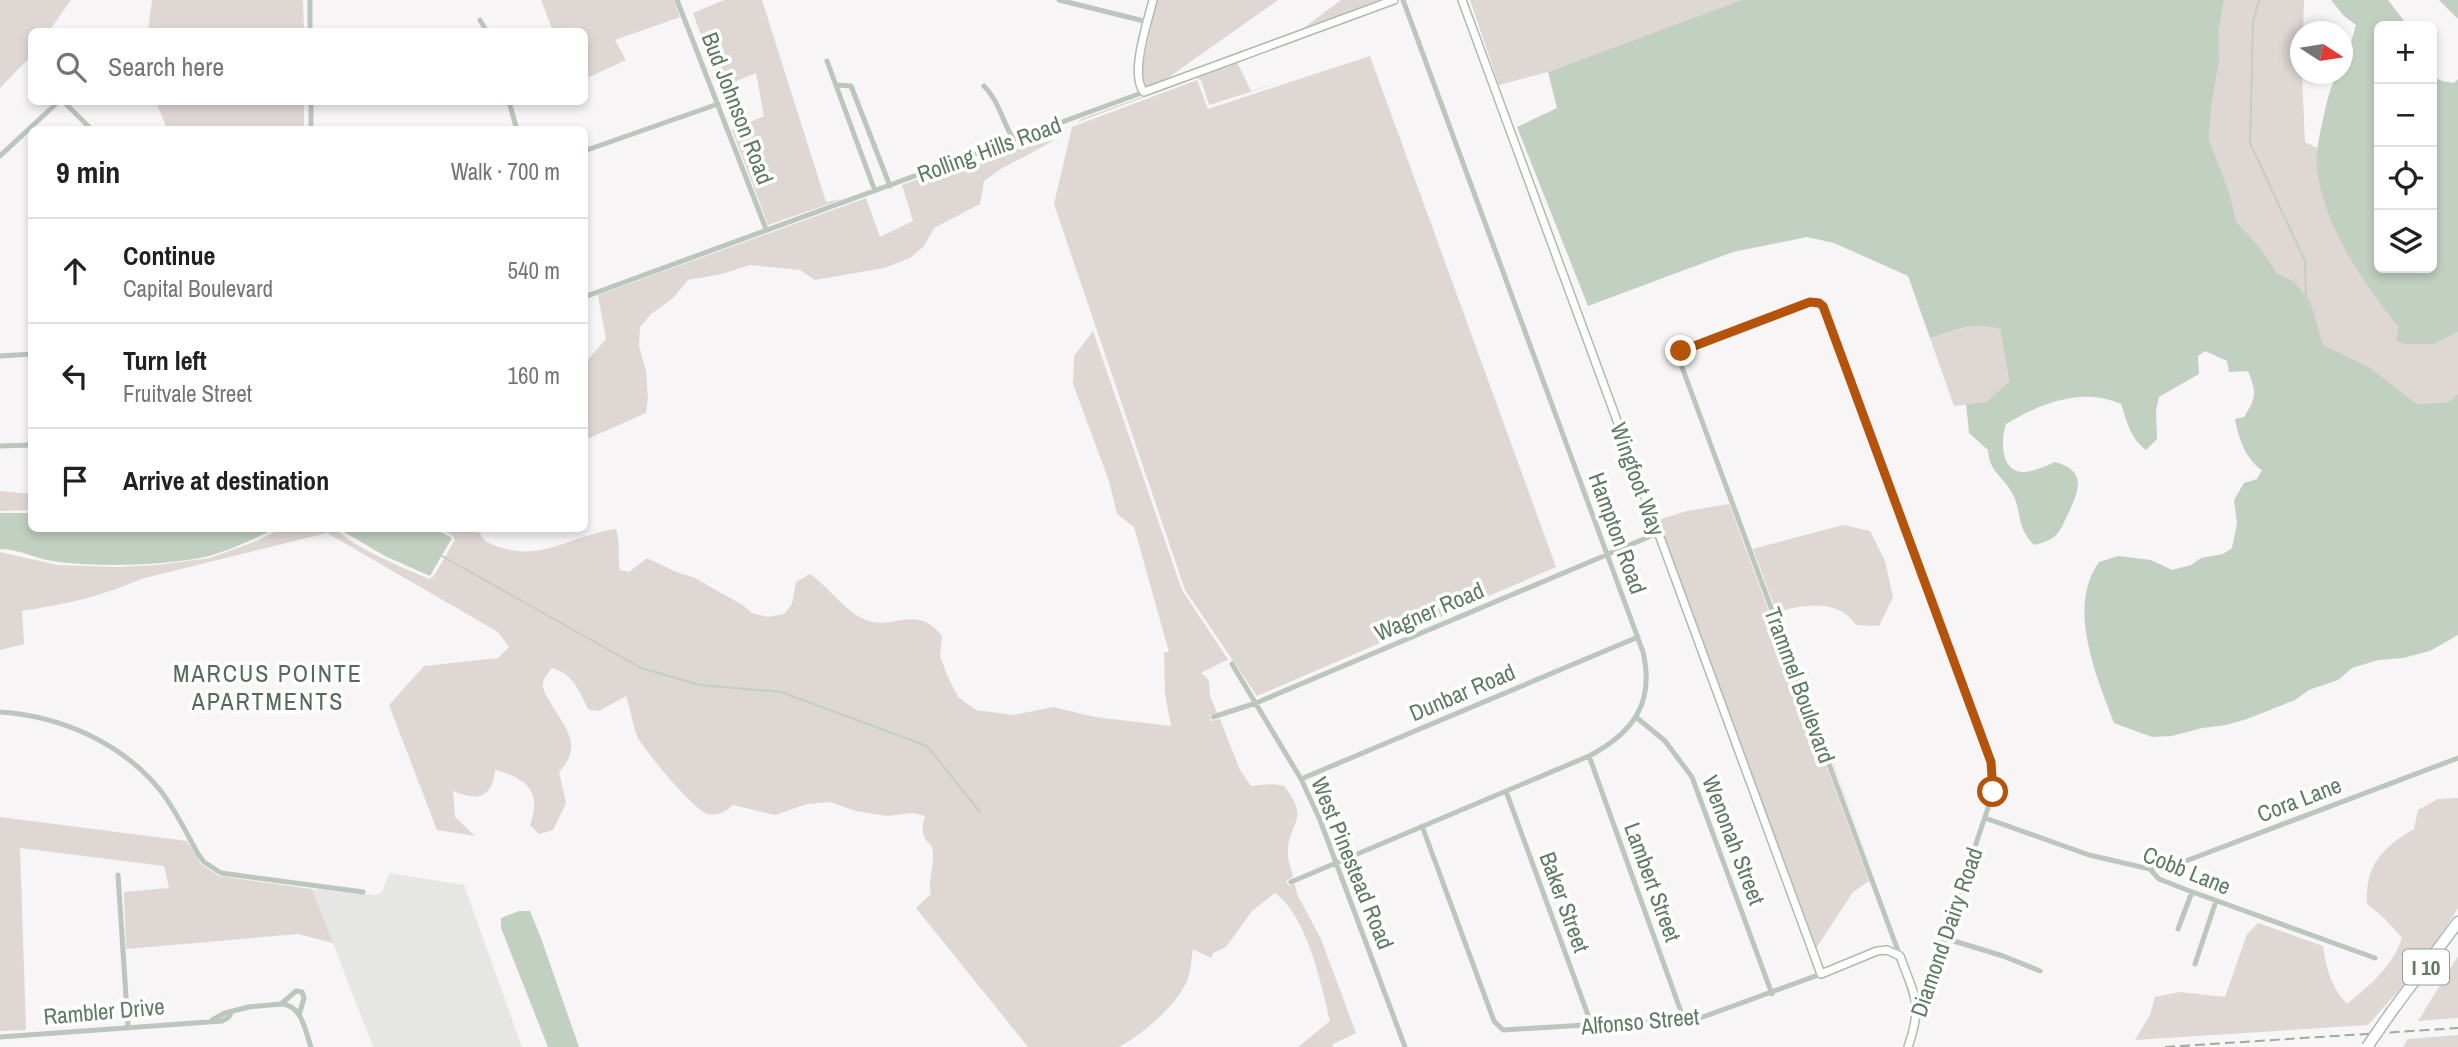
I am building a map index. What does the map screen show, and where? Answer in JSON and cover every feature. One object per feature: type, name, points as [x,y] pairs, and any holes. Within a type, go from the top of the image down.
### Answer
[{"type":"highway","name":"I 10","points":[[2367,1047],[2458,922]]},
{"type":"street","points":[[310,0],[310,28]]},
{"type":"street","name":"Bud Johnson Road","points":[[677,0],[766,229]]},
{"type":"street","points":[[1059,0],[1148,22]]},
{"type":"street","points":[[1144,92],[1139,84],[1138,74],[1153,0]]},
{"type":"street","name":"Rolling Hills Road","points":[[588,296],[1394,0]]},
{"type":"street","name":"Hampton Road","points":[[1291,882],[1589,756],[1619,738],[1636,717],[1644,697],[1647,676],[1638,637],[1403,0]]},
{"type":"street","name":"Wingfoot Way","points":[[1462,0],[1821,974]]},
{"type":"street","points":[[480,20],[485,28]]},
{"type":"street","points":[[827,61],[875,191]]},
{"type":"street","points":[[837,85],[851,86],[890,186]]},
{"type":"street","points":[[984,86],[995,97],[1007,130],[1014,140]]},
{"type":"street","points":[[588,149],[718,104]]},
{"type":"street","points":[[32,126],[55,105]]},
{"type":"street","points":[[67,105],[88,126]]},
{"type":"street","points":[[311,105],[311,126]]},
{"type":"street","points":[[510,105],[516,126]]},
{"type":"street","points":[[0,156],[28,130]]},
{"type":"street","name":"Diamond Dairy Road","points":[[1679,355],[1684,348],[1810,302],[1822,304],[1991,762],[1993,792],[1908,1047]]},
{"type":"street","points":[[0,356],[28,354]]},
{"type":"street","name":"Trammel Boulevard","points":[[1679,355],[1915,997],[1917,1017]]},
{"type":"street","points":[[0,446],[28,444]]},
{"type":"street","name":"Wagner Road","points":[[1213,717],[1256,703],[1658,533]]},
{"type":"street","name":"Dunbar Road","points":[[1301,779],[1638,637]]},
{"type":"street","name":"West Pinestead Road","points":[[1232,664],[1301,779],[1337,863],[1405,1047]]},
{"type":"street","points":[[0,712],[19,713],[54,721],[81,731],[118,751],[161,791],[198,854],[221,873],[363,892]]},
{"type":"street","name":"Wenonah Street","points":[[1636,717],[1665,741],[1692,777],[1772,994]]},
{"type":"street","name":"Lambert Street","points":[[1589,756],[1684,1020]]},
{"type":"street","name":"Cora Lane","points":[[2150,869],[2183,862],[2458,758]]},
{"type":"street","name":"Baker Street","points":[[1506,791],[1592,1026]]},
{"type":"street","name":"Cobb Lane","points":[[1985,817],[2089,855],[2150,869],[2159,879],[2375,958]]},
{"type":"street","name":"Alfonso Street","points":[[1422,826],[1496,1023],[1509,1031],[1684,1020],[1715,1015],[1877,951],[1887,950],[1900,956]]},
{"type":"street","points":[[118,875],[128,1027]]},
{"type":"street","points":[[2178,929],[2192,892]]},
{"type":"street","points":[[2195,964],[2216,901]]},
{"type":"street","points":[[1944,938],[2003,956],[2040,971]]},
{"type":"street","points":[[1815,958],[1840,966]]},
{"type":"street","name":"Rambler Drive","points":[[0,1037],[212,1020],[225,1013],[249,1007],[281,1004],[293,992],[302,992],[304,998],[299,1015]]},
{"type":"street","points":[[281,1004],[291,1006],[299,1015],[311,1047]]},
{"type":"shaded area","points":[[0,0],[71,0],[51,28],[28,28],[28,59],[0,88]]},
{"type":"shaded area","points":[[152,0],[303,0],[304,28],[148,28]]},
{"type":"shaded area","points":[[541,0],[674,0],[680,17],[615,40],[626,60],[588,78],[588,28],[552,28]]},
{"type":"shaded area","points":[[724,0],[762,0],[826,202],[843,199],[768,225],[732,130],[764,116],[756,73],[720,88],[693,13]]},
{"type":"shaded area","points":[[1157,0],[1278,0],[1162,82],[1145,88],[1142,67]]},
{"type":"shaded area","points":[[1341,0],[1384,0],[1297,33]]},
{"type":"shaded area","points":[[1470,0],[1741,0],[1548,72],[1499,85]]},
{"type":"shaded area","points":[[1741,0],[2224,0],[2209,140],[2230,194],[2236,221],[2262,250],[2277,273],[2293,281],[2310,301],[2323,345],[2369,367],[2417,404],[2449,402],[2458,394],[2458,635],[2430,651],[2403,658],[2378,660],[2352,668],[2338,680],[2309,690],[2295,700],[2226,725],[2172,736],[2152,737],[2114,723],[2088,642],[2085,600],[2089,580],[2099,562],[2118,556],[2151,560],[2172,570],[2191,565],[2201,558],[2223,554],[2232,548],[2237,523],[2234,500],[2244,483],[2257,479],[2262,470],[2251,460],[2244,447],[2235,419],[2244,417],[2253,400],[2254,390],[2248,371],[2229,372],[2227,361],[2205,351],[2198,356],[2199,374],[2159,397],[2156,410],[2157,439],[2146,450],[2133,435],[2121,404],[2106,399],[2077,397],[2062,400],[2033,410],[2006,424],[2004,453],[2006,460],[2015,470],[2031,471],[2055,462],[2066,466],[2077,477],[2077,491],[2061,529],[2050,539],[2034,545],[2024,531],[2012,493],[1991,464],[1988,450],[1969,433],[1966,404],[1986,402],[2009,382],[2000,329],[1973,326],[1930,338],[1908,276],[1834,243],[1807,237],[1733,252],[1588,306],[1517,127],[1557,108],[1548,72]]},
{"type":"shaded area","points":[[2224,0],[2304,0],[2303,21],[2290,21],[2290,84],[2302,84],[2305,142],[2317,148],[2318,177],[2329,214],[2346,249],[2399,328],[2434,344],[2458,332],[2458,394],[2449,402],[2417,404],[2369,367],[2322,345],[2293,281],[2277,273],[2262,250],[2236,221],[2230,194],[2209,140],[2219,62],[2219,32]]},
{"type":"shaded area","points":[[2331,0],[2388,0],[2404,21],[2374,21],[2374,273],[2437,273],[2437,78],[2454,83],[2458,79],[2458,332],[2434,344],[2405,344],[2396,340],[2399,328],[2350,257],[2323,198],[2317,162],[2320,133],[2330,90],[2333,84],[2353,84],[2353,36],[2356,25],[2344,16]]},
{"type":"shaded area","points":[[2439,0],[2458,0],[2458,19]]},
{"type":"shaded area","points":[[1370,56],[1556,567],[1257,696],[1185,590],[1054,204],[1072,127],[1197,80],[1208,109]]},
{"type":"shaded area","points":[[1237,62],[1251,91],[1285,81],[1209,105],[1201,80],[1196,78],[1078,122],[1081,119]]},
{"type":"shaded area","points":[[157,105],[304,105],[304,126],[166,126]]},
{"type":"shaded area","points":[[1055,140],[984,181],[980,204],[934,228],[924,246],[910,258],[884,268],[815,280],[800,270],[750,265],[722,274],[688,280],[673,298],[651,314],[640,327],[639,346],[646,371],[648,399],[646,413],[588,439],[588,360],[606,339],[598,295],[866,198],[880,237],[913,221],[902,185],[956,165]]},
{"type":"shaded area","points":[[1984,324],[2000,329],[2009,383],[1986,402],[1954,406],[1930,338]]},
{"type":"shaded area","points":[[1093,331],[1182,590],[1229,661],[1201,673],[1209,680],[1210,696],[1217,713],[1209,715],[1211,721],[1220,719],[1240,770],[1251,786],[1284,786],[1296,807],[1296,821],[1288,855],[1293,877],[1286,881],[1289,886],[1295,884],[1297,894],[1321,939],[1356,1033],[1333,1044],[1333,1047],[1298,1047],[1330,1021],[1317,970],[1304,934],[1296,917],[1275,893],[1252,911],[1226,947],[1213,953],[1211,958],[1193,949],[1188,978],[1179,995],[1155,1021],[1128,1042],[1119,1047],[1028,1047],[916,908],[931,894],[933,854],[923,833],[925,816],[913,813],[887,816],[856,811],[830,802],[807,804],[775,815],[733,805],[722,812],[708,814],[692,803],[660,768],[638,738],[626,696],[599,711],[589,710],[571,679],[552,668],[544,680],[543,689],[565,726],[571,743],[567,762],[559,772],[566,803],[553,830],[539,834],[530,825],[534,803],[529,788],[516,777],[495,770],[491,787],[482,795],[469,796],[453,791],[455,817],[475,836],[437,830],[389,705],[424,666],[498,658],[509,647],[498,632],[327,533],[141,579],[83,599],[22,611],[24,644],[0,650],[0,552],[57,565],[157,565],[210,558],[274,532],[339,532],[368,551],[429,579],[433,577],[455,540],[446,532],[479,532],[482,538],[493,545],[528,551],[542,550],[616,529],[620,570],[629,572],[647,558],[695,578],[752,613],[768,617],[784,614],[792,604],[796,582],[810,574],[851,611],[866,620],[923,621],[942,636],[940,656],[958,697],[976,710],[1013,715],[1053,707],[1095,717],[1171,726],[1165,694],[1164,652],[1169,652],[1134,527],[1117,514],[1109,481],[1073,384],[1074,356]]},
{"type":"shaded area","points":[[0,491],[28,494],[28,510],[0,511]]},
{"type":"shaded area","points":[[1729,504],[1869,881],[1853,892],[1815,950],[1660,529],[1661,519],[1687,511]]},
{"type":"shaded area","points":[[0,513],[28,513],[28,532],[267,532],[209,556],[134,565],[76,564],[0,549]]},
{"type":"shaded area","points":[[1843,525],[1870,531],[1885,561],[1893,597],[1879,626],[1856,625],[1849,617],[1831,607],[1799,607],[1778,612],[1875,877],[1753,549]]},
{"type":"shaded area","points":[[344,532],[441,532],[452,538],[430,576],[385,556]]},
{"type":"shaded area","points":[[2458,798],[2458,908],[2424,962],[2368,1025],[2135,1040],[2150,1015],[2155,997],[2180,992],[2225,997],[2247,934],[2258,923],[2323,946],[2330,977],[2347,1004],[2386,967],[2402,938],[2367,904],[2369,878],[2373,868],[2393,843],[2414,829],[2418,810],[2438,799]]},
{"type":"shaded area","points":[[0,817],[187,841],[201,864],[219,876],[312,889],[333,943],[298,934],[126,949],[124,892],[169,888],[164,866],[20,848],[26,1030],[0,1031]]},
{"type":"shaded area","points":[[389,873],[464,885],[522,1047],[373,1047],[312,889],[375,895],[382,892]]},
{"type":"shaded area","points":[[519,911],[530,911],[579,1047],[548,1047],[501,928],[501,918]]},
{"type":"shaded area","points":[[2458,956],[2458,1018],[2418,1021]]},
{"type":"shaded area","points":[[2458,1035],[2458,1047],[2403,1047],[2408,1039]]},
{"type":"waterway","points":[[2259,0],[2253,22],[2250,143],[2305,261],[2306,297]]},
{"type":"waterway","points":[[442,556],[641,668],[700,685],[781,692],[927,746],[980,812]]},
{"type":"railway","points":[[2165,1047],[2458,1028]]},
{"type":"district","name":"MARCUS POINTE APARTMENTS","points":[[268,687]]},
{"type":"route","points":[[1681,351],[1810,302],[1819,303],[1826,310],[1991,762],[1993,792]]}]
